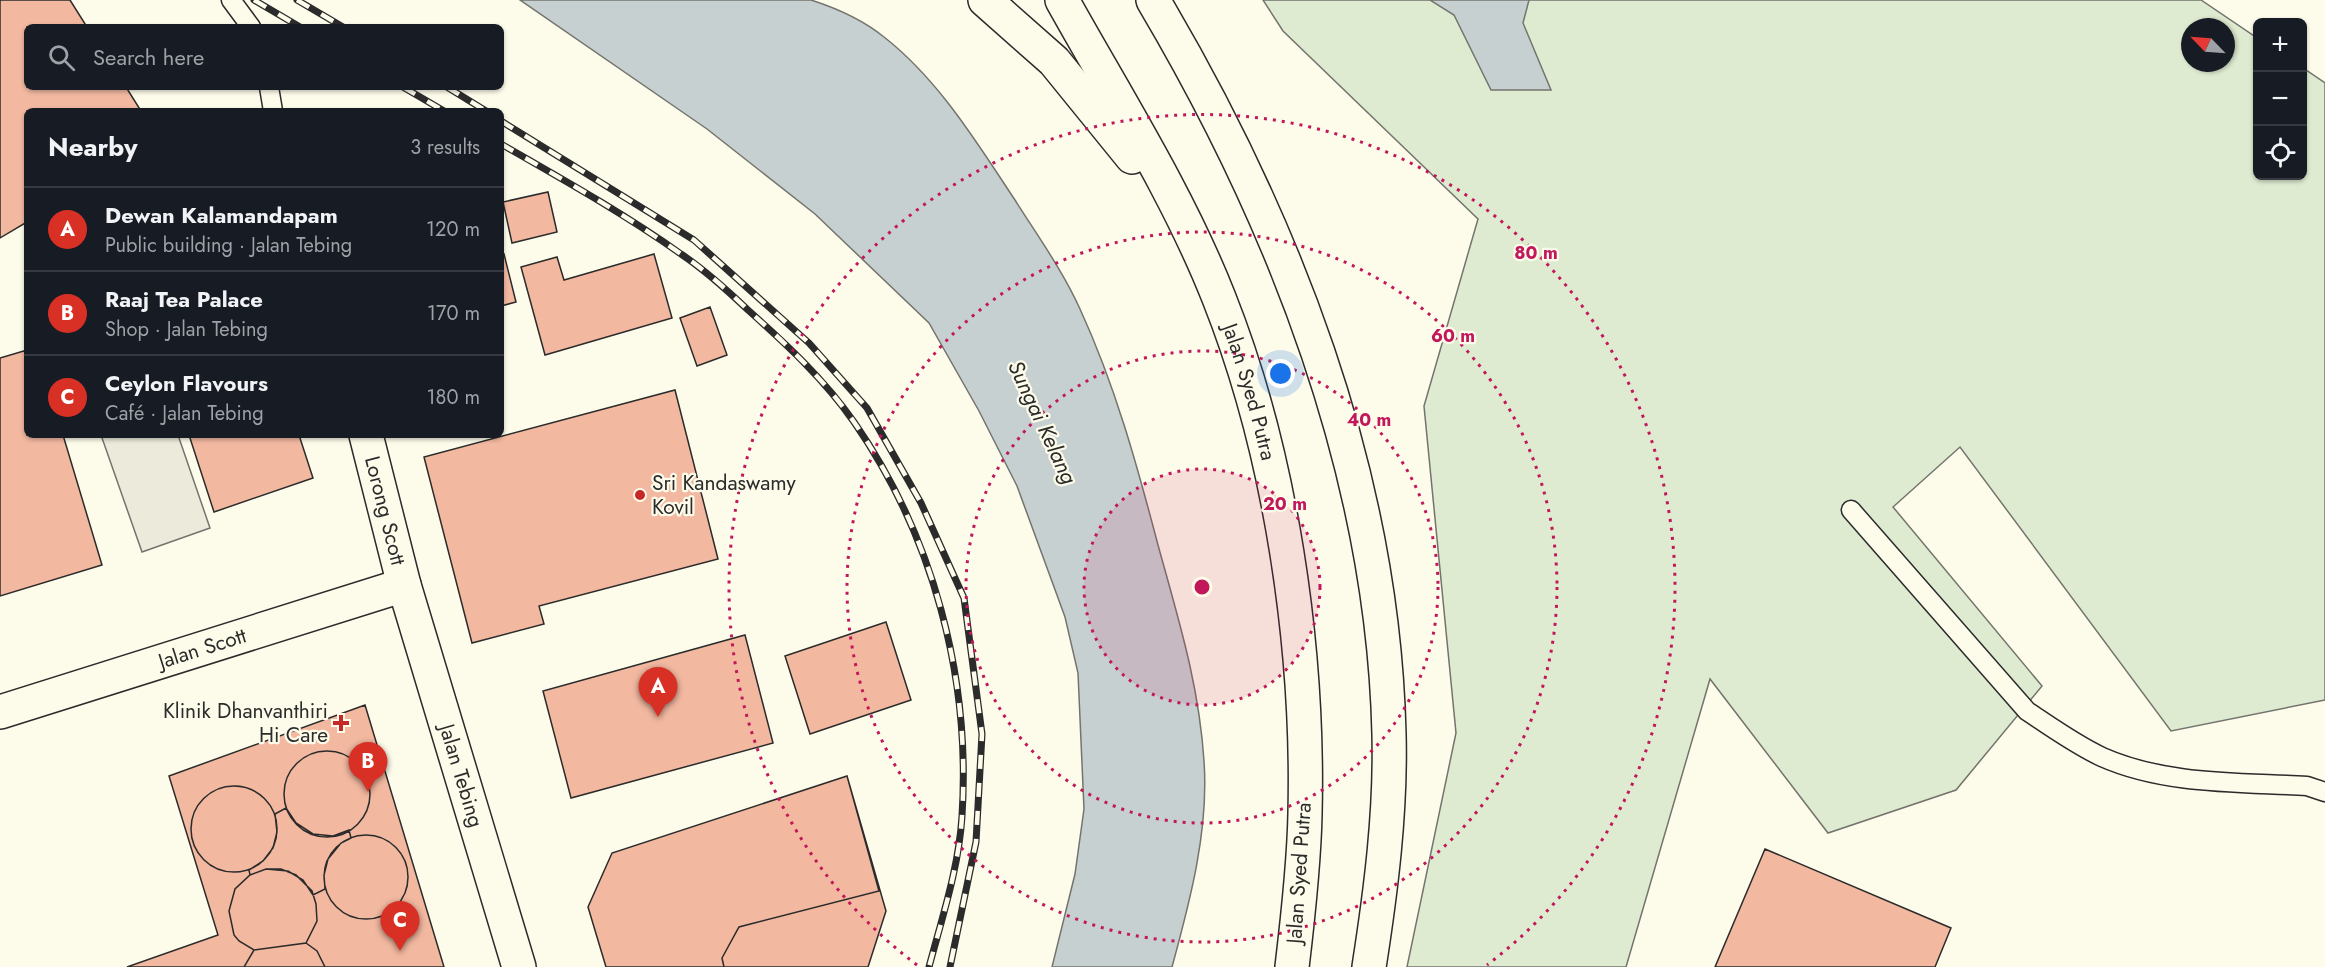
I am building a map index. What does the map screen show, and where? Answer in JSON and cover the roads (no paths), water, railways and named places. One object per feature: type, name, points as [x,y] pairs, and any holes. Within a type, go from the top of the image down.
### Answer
[{"type":"main road","points":[[985,0],[1054,61],[1186,223]]},
{"type":"main road","name":"Jalan Syed Putra","points":[[1062,0],[1186,223],[1219,297],[1238,348],[1270,472],[1288,560],[1299,665],[1305,815],[1292,967]]},
{"type":"main road","points":[[1153,0],[1233,144],[1273,232],[1313,339],[1347,451],[1363,519],[1385,661],[1389,734],[1388,808],[1379,903],[1369,967]]},
{"type":"main road","name":"Lorong Scott","points":[[367,438],[404,585]]},
{"type":"main road","name":"Jalan Scott","points":[[0,712],[404,585]]},
{"type":"main road","name":"Jalan Tebing","points":[[404,585],[519,967]]},
{"type":"lane","points":[[231,0],[249,24]]},
{"type":"lane","points":[[270,90],[272,108]]},
{"type":"lane","points":[[1851,510],[2027,711],[2064,735],[2102,757],[2168,777],[2307,786],[2325,792]]},
{"type":"water","name":"Sungai Kelang","points":[[520,0],[811,0],[840,11],[884,37],[904,54],[940,92],[1015,200],[1073,295],[1093,338],[1115,396],[1193,678],[1204,761],[1204,813],[1197,865],[1172,967],[1052,967],[1075,874],[1084,809],[1078,673],[1065,617],[1017,486],[979,411],[929,323],[815,214],[707,129]]},
{"type":"water","points":[[1430,0],[1529,0],[1523,23],[1551,90],[1491,90],[1454,15]]},
{"type":"railway","points":[[254,0],[295,24]]},
{"type":"railway","points":[[297,0],[338,24]]},
{"type":"railway","points":[[408,90],[439,108]]},
{"type":"railway","points":[[452,90],[481,108]]},
{"type":"railway","points":[[504,123],[694,240],[809,343],[867,408],[921,503],[964,598],[982,734],[976,842],[950,967]]},
{"type":"railway","points":[[504,146],[637,224],[690,260],[716,281],[817,377],[854,422],[882,466],[925,560],[941,610],[953,660],[960,712],[963,764],[960,835],[949,892],[929,967]]},
{"type":"place","name":"Sri Kandaswamy Kovil","points":[[640,495]]},
{"type":"place","name":"Dewan Kalamandapam","points":[[658,717]]},
{"type":"place","name":"Klinik Dhanvanthiri Hi Care","points":[[341,723]]},
{"type":"place","name":"Raaj Tea Palace","points":[[368,792]]},
{"type":"place","name":"Ceylon Flavours","points":[[400,951]]}]
